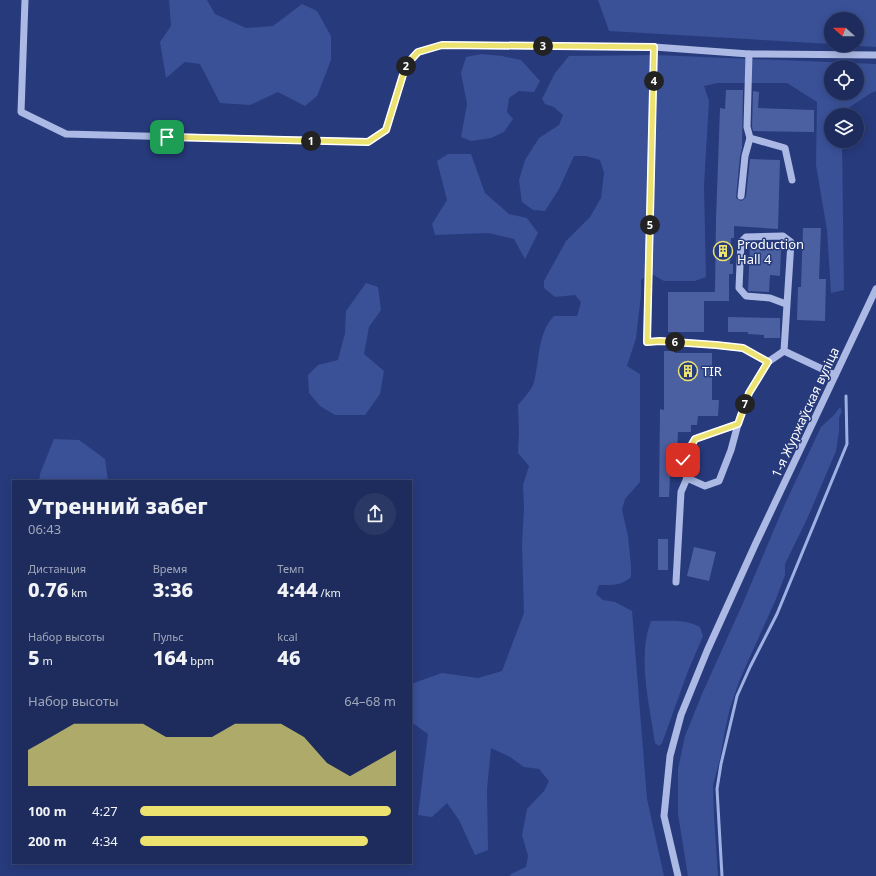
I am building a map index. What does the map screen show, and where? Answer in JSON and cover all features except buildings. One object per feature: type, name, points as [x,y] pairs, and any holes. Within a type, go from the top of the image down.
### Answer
[{"type":"street","points":[[25,0],[21,112],[66,134],[368,142],[386,130],[406,65],[418,52],[442,45],[654,47],[749,54],[876,55]]},
{"type":"street","points":[[654,47],[647,342],[660,341],[709,344],[743,348],[768,362]]},
{"type":"street","points":[[741,196],[745,156],[750,138],[747,127],[749,54]]},
{"type":"street","points":[[750,138],[785,148],[792,180]]},
{"type":"street","points":[[784,351],[791,242],[783,236],[746,237],[741,242],[739,288],[746,296],[770,298],[786,304]]},
{"type":"street","name":"1-я Журжаўская вуліца","points":[[678,876],[664,816],[670,756],[681,715],[707,652],[755,545],[876,289]]},
{"type":"street","points":[[687,478],[705,486],[719,481],[731,450],[749,393],[768,362],[784,351]]},
{"type":"street","points":[[784,351],[835,375]]},
{"type":"street","points":[[676,582],[681,492],[687,478],[683,460],[695,439],[738,424]]},
{"type":"shaded area","points":[[169,0],[207,0],[215,14],[246,28],[273,26],[302,4],[317,11],[331,36],[331,60],[317,96],[305,106],[278,92],[250,105],[220,103],[200,64],[185,62],[166,78],[160,42],[171,26]]},
{"type":"shaded area","points":[[598,0],[876,0],[876,47],[864,46],[864,12],[824,12],[824,44],[609,31]]},
{"type":"shaded area","points":[[481,54],[521,60],[540,81],[534,92],[519,91],[509,98],[507,112],[513,119],[504,132],[491,138],[471,141],[461,137],[467,104],[461,73],[466,57]]},
{"type":"shaded area","points":[[656,55],[824,62],[824,100],[860,100],[848,108],[824,108],[824,148],[842,148],[844,290],[831,293],[827,230],[816,165],[817,102],[787,83],[718,83],[704,86],[709,101],[704,185],[706,277],[695,281],[664,281],[650,273],[641,280],[641,295],[636,338],[627,366],[640,374],[640,482],[625,499],[622,510],[628,536],[631,577],[624,582],[612,585],[599,585],[596,594],[603,600],[615,602],[632,611],[647,799],[664,876],[510,876],[511,874],[526,867],[528,856],[522,835],[527,809],[544,791],[549,781],[539,769],[524,767],[510,757],[491,748],[487,789],[488,850],[475,855],[459,820],[447,803],[432,817],[418,815],[428,734],[412,723],[412,684],[442,673],[478,678],[502,671],[524,613],[522,545],[524,506],[523,485],[529,466],[518,453],[518,405],[533,385],[542,339],[549,323],[554,316],[577,316],[581,302],[575,295],[555,297],[544,288],[544,281],[566,241],[590,217],[601,198],[604,173],[600,160],[586,156],[574,156],[559,189],[545,211],[533,210],[522,202],[519,180],[525,160],[539,138],[559,125],[563,115],[554,107],[545,104],[542,99],[555,73],[569,56]]},
{"type":"shaded area","points":[[864,64],[876,64],[876,91],[864,98]]},
{"type":"shaded area","points":[[448,154],[471,154],[485,193],[509,214],[527,218],[538,233],[525,259],[514,239],[488,233],[435,235],[432,224],[447,200],[437,161]]},
{"type":"shaded area","points":[[366,283],[378,287],[381,310],[369,327],[364,354],[384,371],[380,394],[365,415],[335,415],[320,406],[309,393],[308,375],[318,365],[338,360],[345,333],[346,311]]},
{"type":"shaded area","points":[[840,407],[842,411],[839,418],[836,451],[808,517],[785,564],[785,575],[776,599],[740,679],[730,708],[720,759],[713,785],[718,876],[688,876],[678,814],[678,769],[685,736],[784,506],[821,427]]},
{"type":"shaded area","points":[[54,439],[79,440],[105,459],[108,480],[39,480],[40,474]]},
{"type":"shaded area","points":[[651,621],[677,621],[695,624],[700,627],[703,636],[688,671],[662,743],[659,746],[655,743],[646,682],[645,650]]},
{"type":"waterway","points":[[722,876],[717,789],[721,764],[737,696],[777,614],[847,444],[846,396]]},
{"type":"place","name":"Production Hall 4","points":[[723,251]]},
{"type":"place","name":"TIR","points":[[688,371]]},
{"type":"route","points":[[167,137],[368,142],[386,130],[406,65],[418,52],[442,45],[654,47],[647,342],[660,341],[743,348],[768,362],[749,393],[738,424],[695,439],[683,460]]}]
